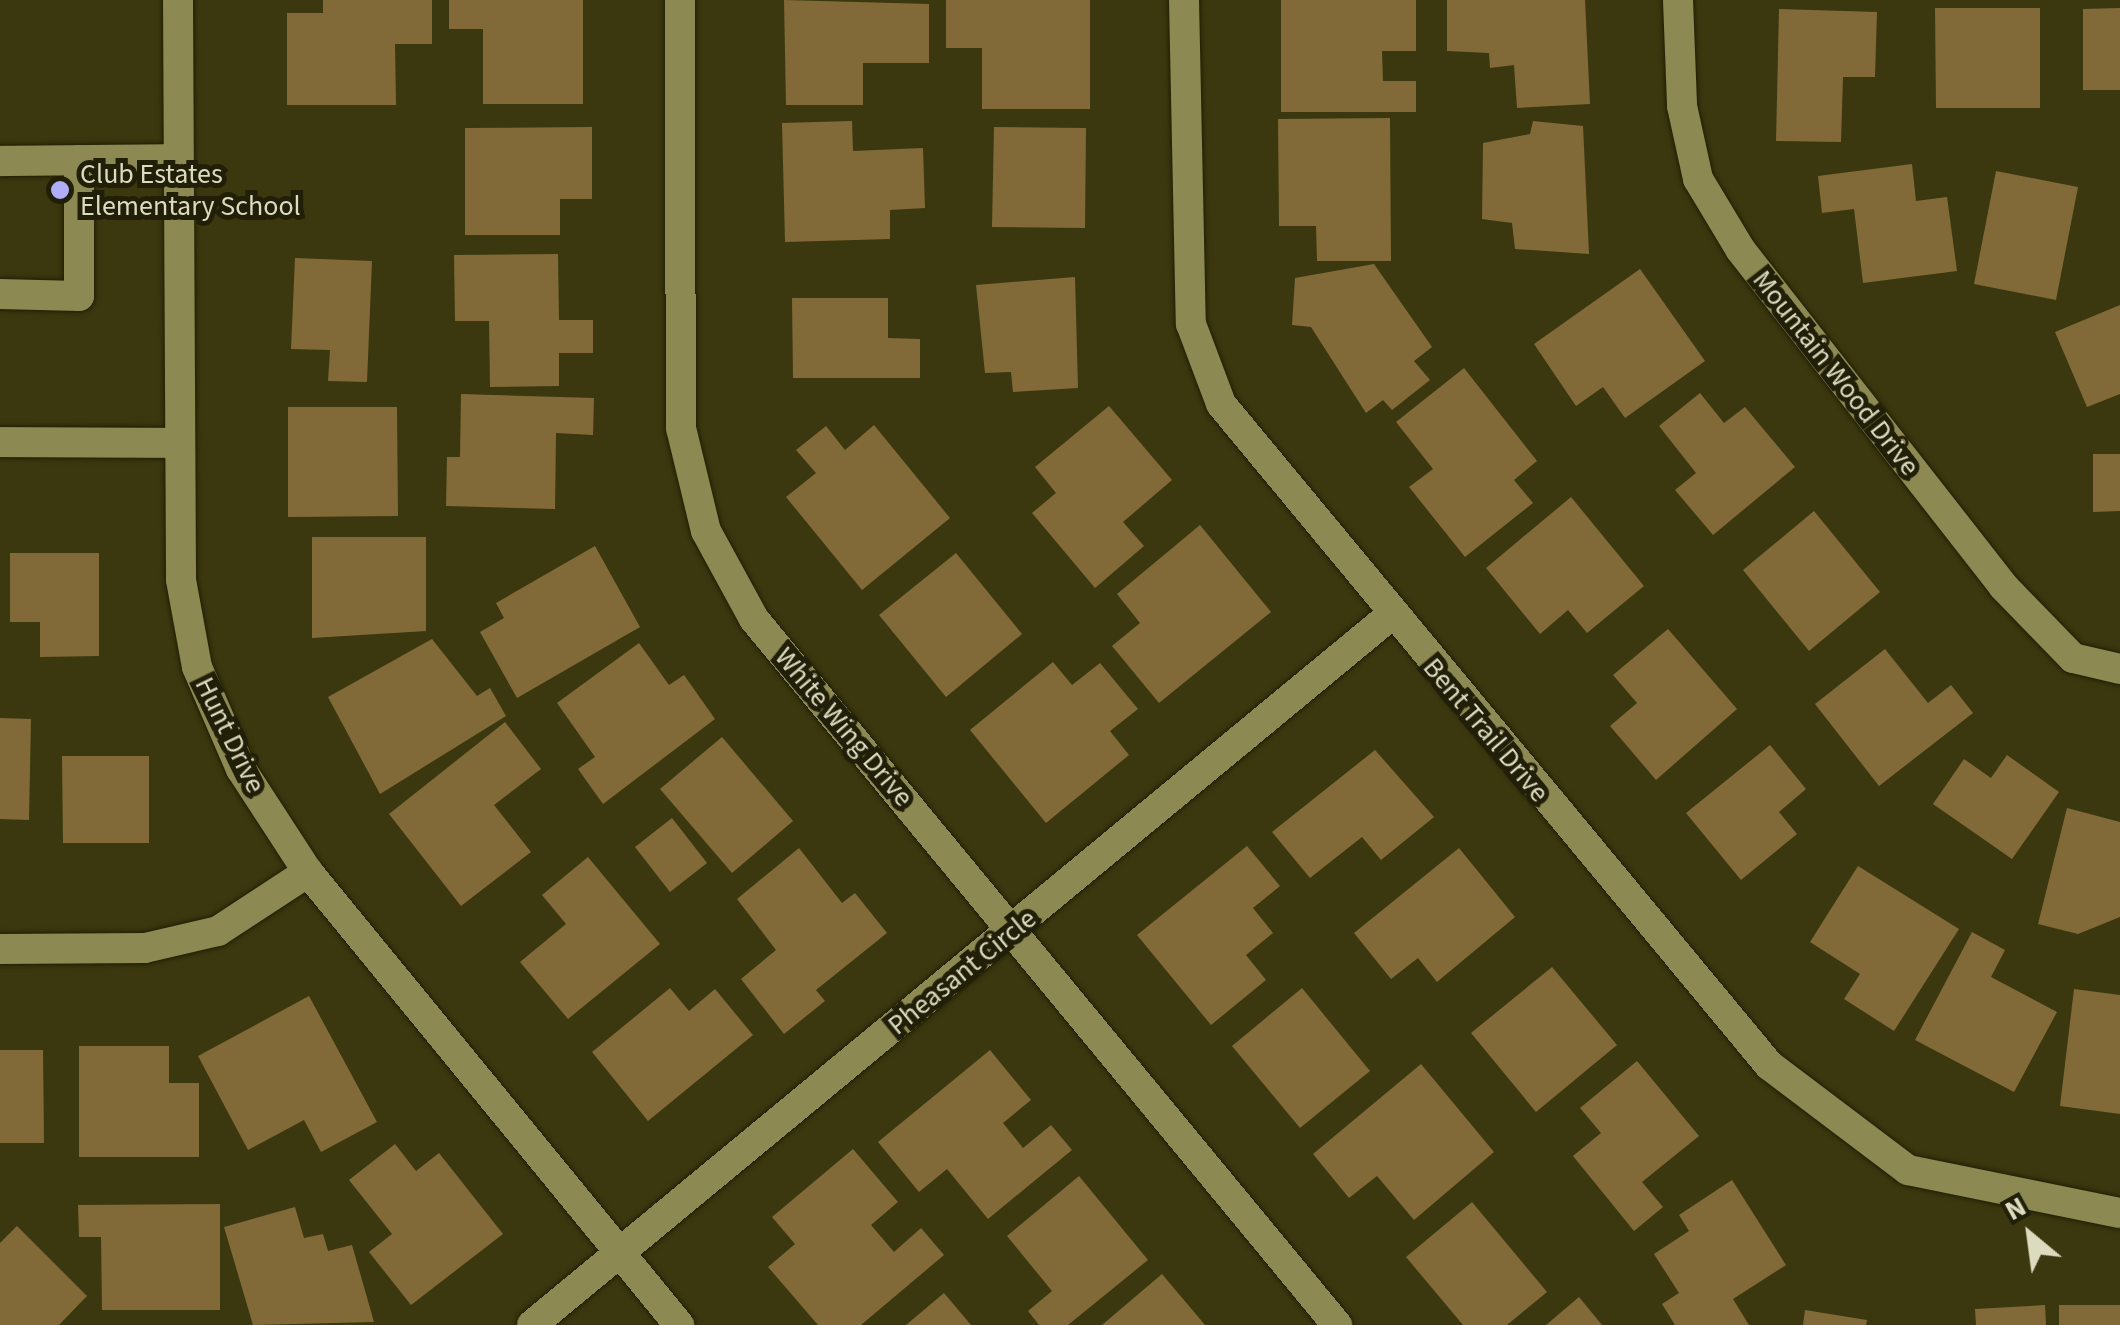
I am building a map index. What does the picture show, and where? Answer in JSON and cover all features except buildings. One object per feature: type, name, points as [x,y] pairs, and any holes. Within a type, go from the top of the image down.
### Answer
[{"type":"street","name":"Hunt Drive","points":[[178,0],[180,580],[197,668],[241,770],[308,872],[679,1325]]},
{"type":"street","name":"White Wing Drive","points":[[680,0],[681,428],[706,531],[754,618],[1338,1325]]},
{"type":"street","name":"Bent Trail Drive","points":[[1184,0],[1190,324],[1221,404],[1390,616],[1769,1065],[1908,1170],[2120,1213]]},
{"type":"street","name":"Mountain Wood Drive","points":[[1678,0],[1682,106],[1698,179],[1740,249],[2003,586],[2073,658],[2120,669]]},
{"type":"street","points":[[0,161],[178,159]]},
{"type":"street","points":[[0,294],[79,296],[79,160]]},
{"type":"street","points":[[0,442],[177,443]]},
{"type":"street","name":"Pheasant Circle","points":[[532,1325],[1390,616]]},
{"type":"street","points":[[0,949],[145,948],[218,930],[308,872]]},
{"type":"place","name":"Club Estates Elementary School","points":[[60,190]]}]
